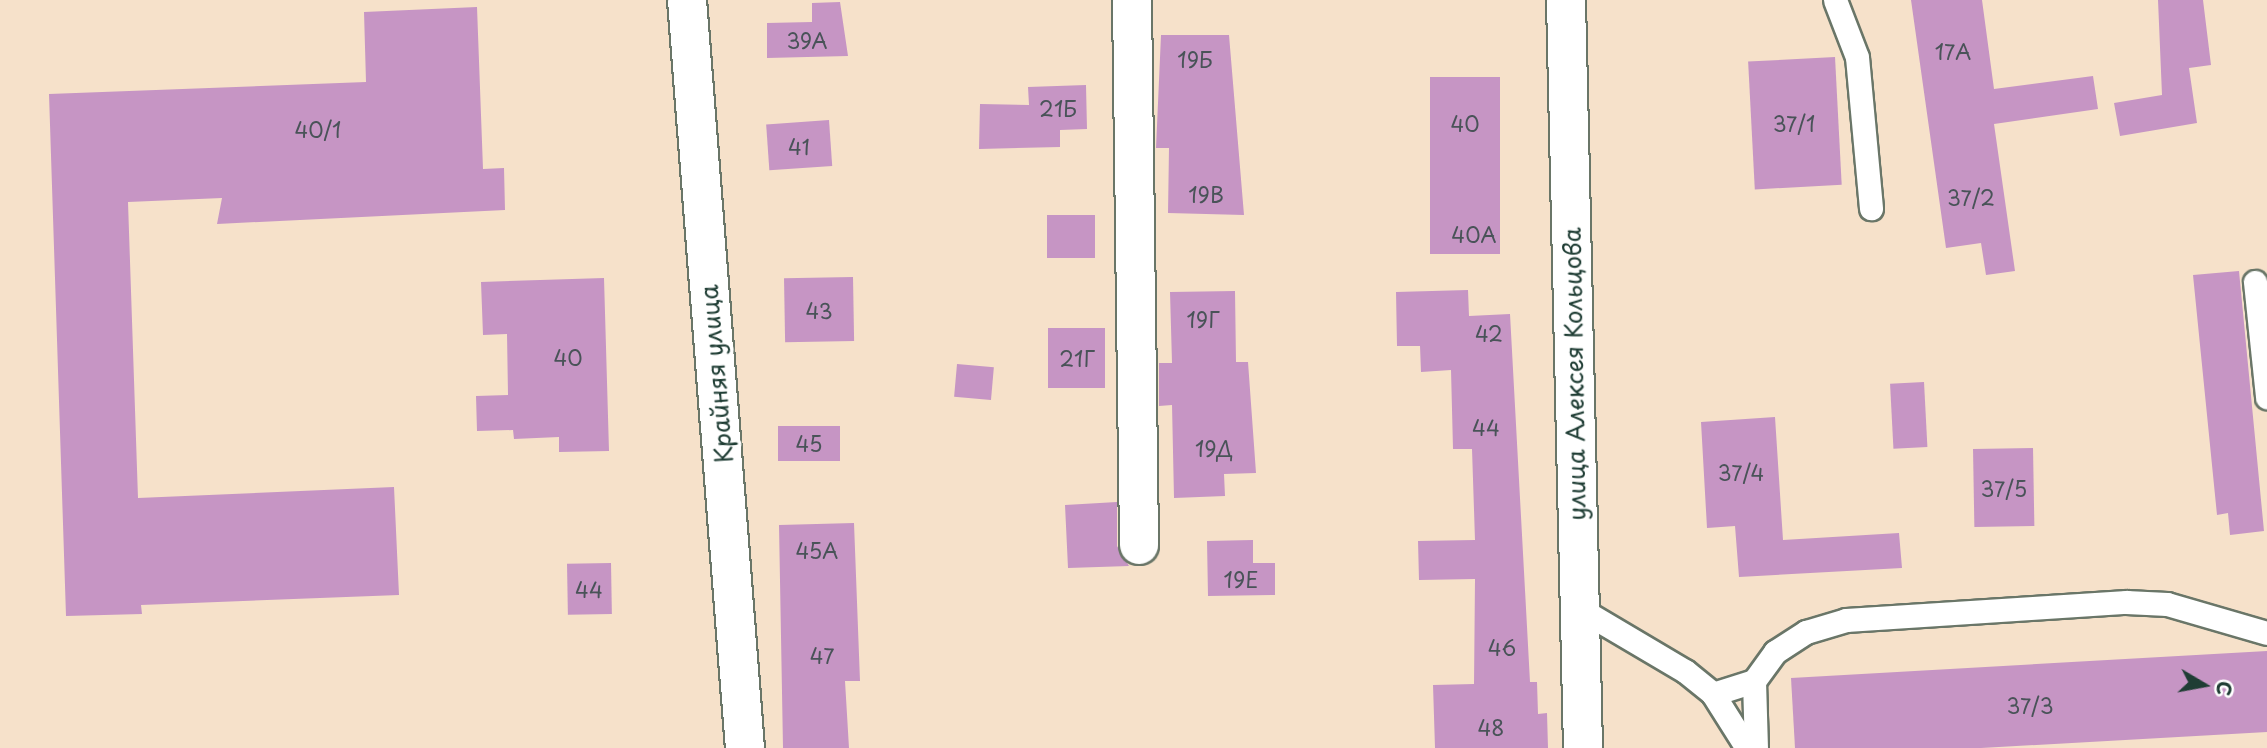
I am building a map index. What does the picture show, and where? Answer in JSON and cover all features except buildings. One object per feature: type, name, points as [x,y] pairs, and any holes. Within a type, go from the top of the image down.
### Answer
[{"type":"street","name":"Крайняя улица","points":[[687,0],[746,748]]},
{"type":"street","points":[[1132,0],[1139,545]]},
{"type":"street","name":"улица Алексея Кольцова","points":[[1566,0],[1583,748]]},
{"type":"lane","points":[[1835,0],[1857,57],[1871,208]]},
{"type":"lane","points":[[2255,282],[2267,397]]},
{"type":"lane","points":[[1713,694],[1754,681],[1787,643],[1846,620],[2126,602],[2167,604],[2267,633]]},
{"type":"lane","points":[[1580,610],[1660,652],[1713,694],[1747,748]]},
{"type":"lane","points":[[1754,681],[1756,748]]}]
